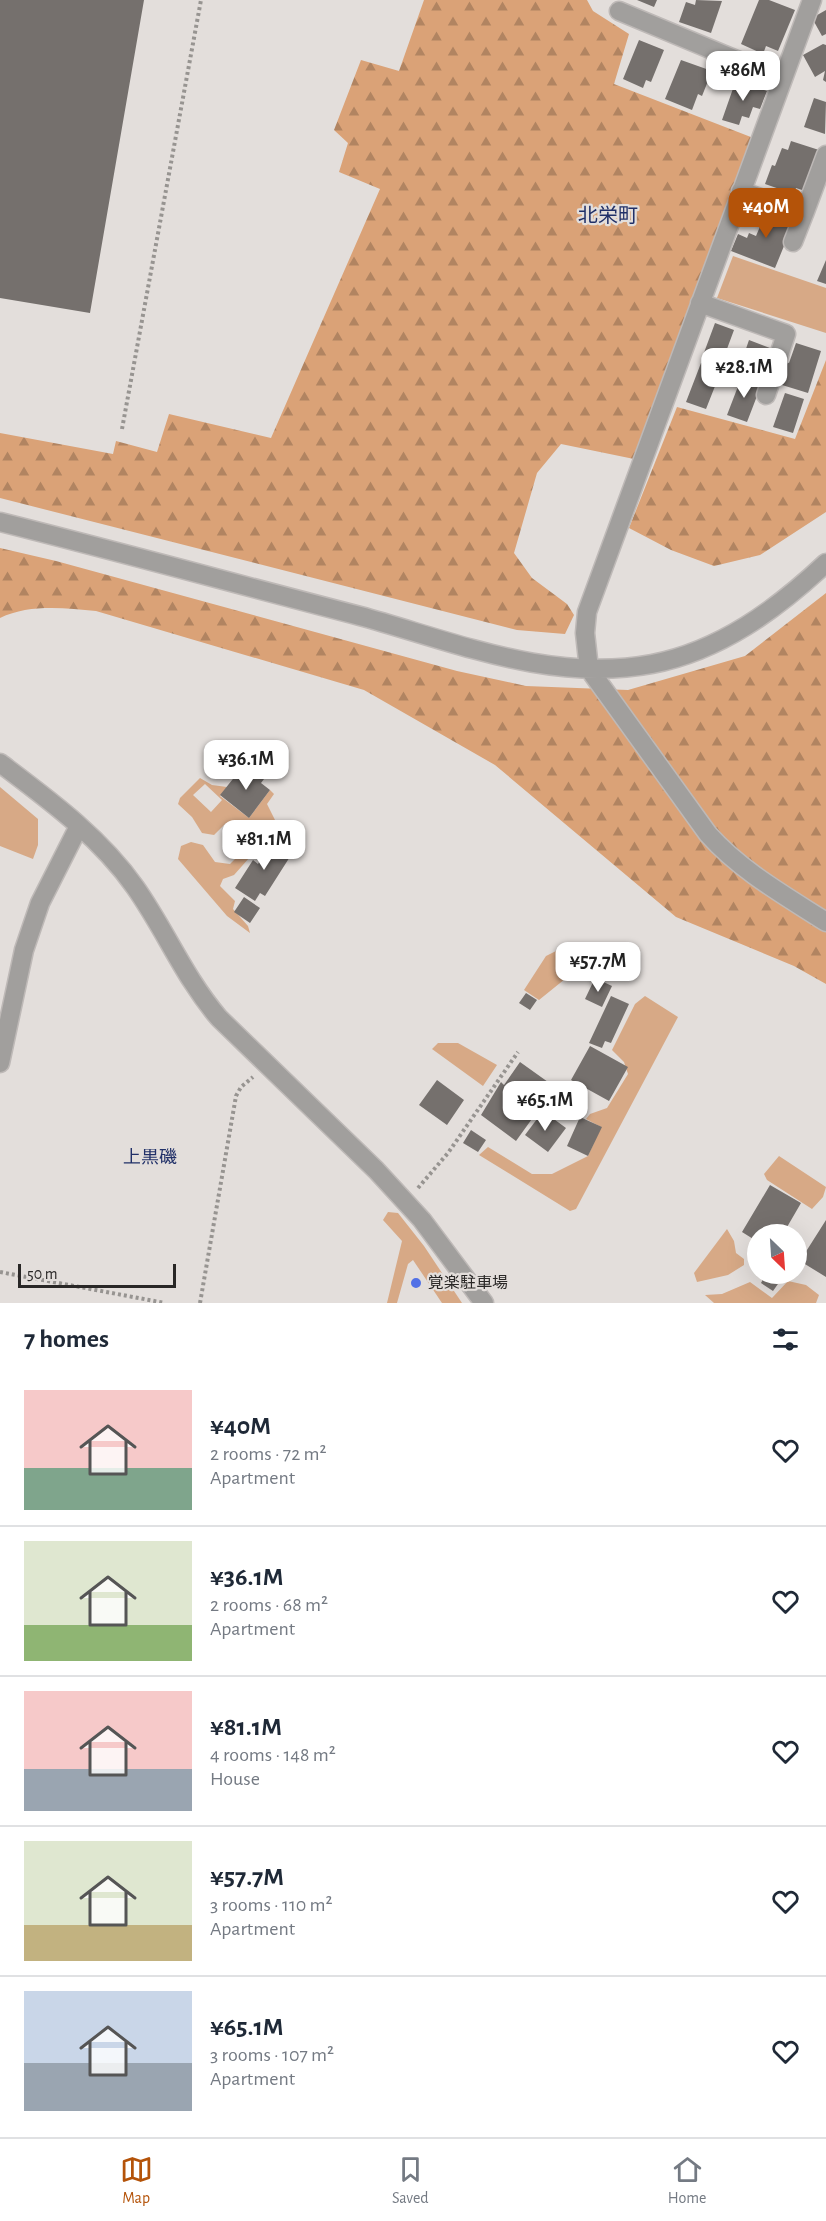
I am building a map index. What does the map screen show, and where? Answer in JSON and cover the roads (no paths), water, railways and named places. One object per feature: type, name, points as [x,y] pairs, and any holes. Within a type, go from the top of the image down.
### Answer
[{"type":"street","points":[[812,0],[587,612],[585,633],[589,669],[708,834],[727,855],[761,881],[826,922]]},
{"type":"street","points":[[619,11],[782,79]]},
{"type":"street","points":[[793,242],[826,155]]},
{"type":"street","points":[[741,191],[804,214]]},
{"type":"street","points":[[700,303],[786,333],[766,395]]},
{"type":"street","points":[[0,522],[490,653],[544,666],[589,669],[652,664],[707,646],[748,625],[791,596],[826,563]]},
{"type":"street","points":[[0,764],[79,826],[107,853],[135,887],[200,996],[376,1170],[444,1247],[484,1303]]},
{"type":"street","points":[[0,1062],[24,950],[40,903],[79,826]]},
{"type":"place","name":"覚楽駐車場","points":[[416,1283]]},
{"type":"district","name":"北栄町","points":[[608,216]]},
{"type":"district","name":"上黒磯","points":[[150,1158]]}]
